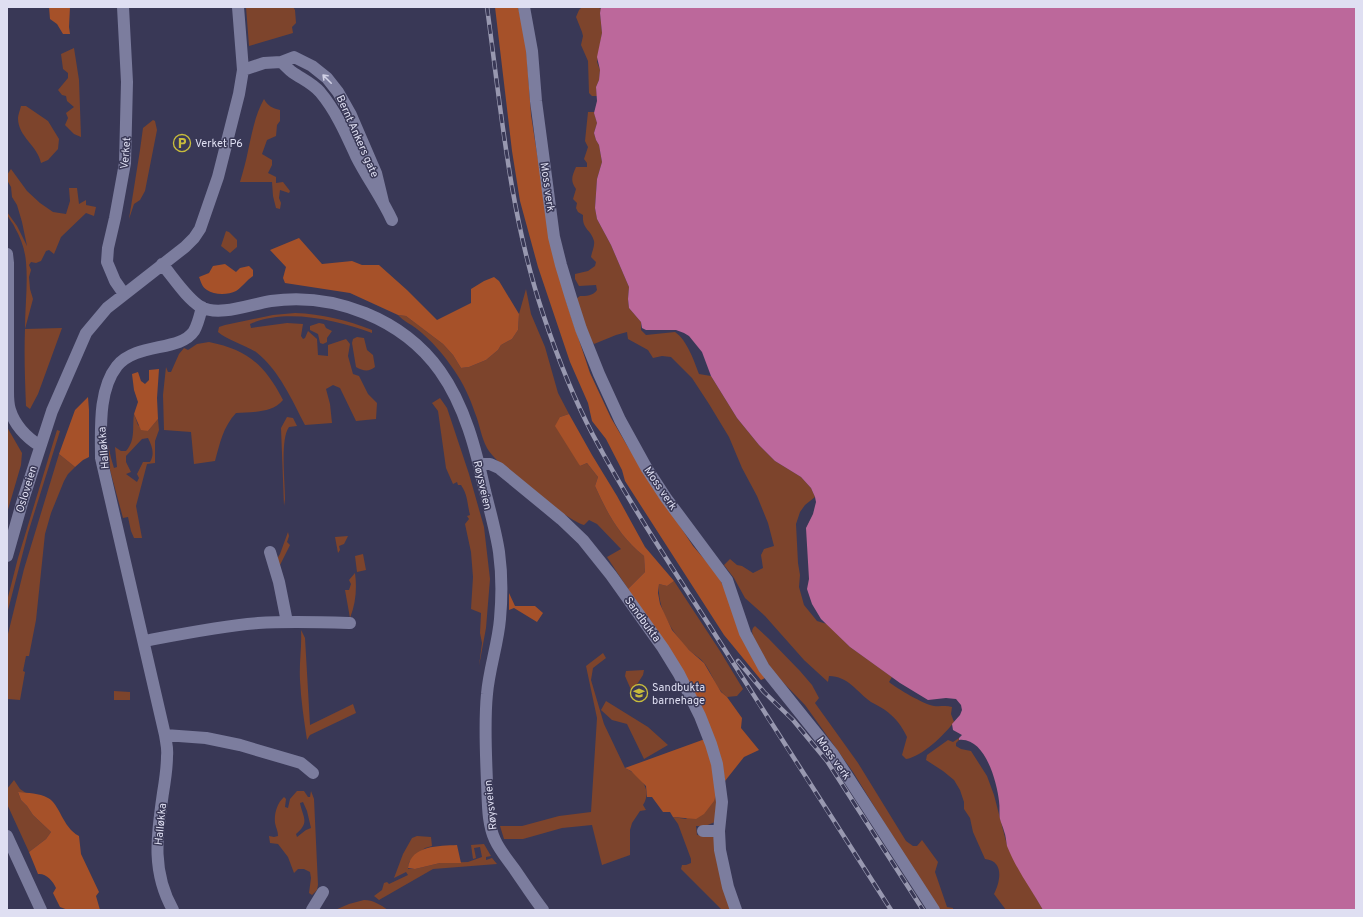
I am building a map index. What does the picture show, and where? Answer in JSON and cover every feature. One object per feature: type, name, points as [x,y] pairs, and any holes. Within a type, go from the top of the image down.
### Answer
[{"type":"street","name":"Verket","points":[[123,7],[127,88],[125,162],[108,248],[107,262],[115,281],[124,294]]},
{"type":"street","points":[[7,254],[9,409],[20,430],[29,439],[40,446],[52,411],[86,333],[107,308],[194,238],[200,229],[218,177],[234,116],[242,70],[238,7]]},
{"type":"street","name":"Moss verk","points":[[524,7],[532,51],[536,101],[554,237],[580,329],[599,374],[620,420],[666,498],[727,580],[745,633],[764,668],[833,754],[934,910]]},
{"type":"street","name":"Bernt Ankers gate","points":[[242,70],[264,63],[281,62],[291,72],[308,82],[320,92],[344,129],[357,157],[384,202],[392,220]]},
{"type":"street","points":[[162,264],[192,300],[202,308]]},
{"type":"street","name":"Røysveien","points":[[202,308],[222,311],[292,299],[330,303],[354,309],[385,323],[401,333],[422,350],[440,371],[452,391],[463,413],[479,464],[499,551],[502,580],[500,620],[487,693],[487,794],[490,822],[495,839],[504,854],[543,910]]},
{"type":"street","name":"Halløkka","points":[[173,910],[161,881],[157,861],[159,822],[168,755],[144,641],[101,458],[100,418],[110,377],[123,359],[144,349],[179,341],[189,336],[194,330],[202,308]]},
{"type":"street","name":"Osloveien","points":[[7,556],[40,446]]},
{"type":"street","name":"Sandbukta","points":[[479,464],[490,464],[499,468],[561,519],[583,540],[611,575],[672,661],[700,716],[715,758],[720,781],[722,802],[719,831],[723,868],[736,910]]},
{"type":"street","points":[[270,552],[279,582],[287,622]]},
{"type":"street","points":[[144,641],[192,632],[256,624],[287,622],[350,623]]},
{"type":"street","points":[[165,735],[206,738],[240,745],[301,763],[313,773]]},
{"type":"street","points":[[702,831],[719,831]]},
{"type":"street","points":[[7,836],[41,910]]},
{"type":"street","points":[[312,910],[323,892]]},
{"type":"shaded area","points":[[49,7],[70,7],[70,34],[63,34],[57,24],[50,19]]},
{"type":"shaded area","points":[[246,7],[293,7],[295,10],[296,23],[292,27],[293,33],[249,46]]},
{"type":"shaded area","points":[[495,7],[518,7],[526,45],[531,115],[541,179],[566,301],[590,373],[611,418],[628,447],[693,546],[718,575],[765,678],[761,680],[724,635],[625,481],[622,470],[606,439],[592,421],[588,403],[570,362],[538,267],[520,201],[512,151]]},
{"type":"shaded area","points":[[582,7],[597,7],[601,9],[602,33],[597,62],[600,70],[599,80],[596,87],[597,96],[592,96],[589,93],[588,61],[581,45],[583,36],[576,17]]},
{"type":"shaded area","points":[[601,7],[1356,7],[1356,910],[1043,910],[1019,871],[1007,846],[1000,819],[996,783],[988,762],[983,753],[976,746],[968,741],[959,740],[962,735],[953,730],[952,724],[960,715],[962,710],[961,705],[956,699],[946,698],[928,700],[900,683],[850,647],[821,619],[812,604],[807,589],[809,579],[806,528],[813,514],[816,502],[811,488],[801,477],[775,461],[759,445],[737,418],[711,376],[702,352],[689,336],[676,330],[646,330],[642,328],[641,322],[629,308],[629,287],[611,245],[597,219],[595,208],[597,179],[602,162],[599,145],[594,133],[597,123],[594,113],[597,101],[596,87],[599,80],[600,70],[597,57],[602,33],[600,13]]},
{"type":"shaded area","points":[[74,48],[79,80],[81,137],[74,134],[65,125],[68,118],[66,113],[74,107],[67,101],[66,96],[62,95],[58,90],[68,78],[68,73],[63,69],[61,54]]},
{"type":"shaded area","points":[[264,99],[270,106],[280,110],[280,121],[277,125],[276,136],[267,140],[262,154],[272,160],[272,165],[268,173],[276,177],[276,183],[283,182],[290,191],[289,193],[280,190],[280,209],[276,208],[272,182],[240,182],[254,124]]},
{"type":"shaded area","points":[[21,106],[26,106],[48,121],[59,139],[58,149],[48,160],[41,163],[36,151],[21,131],[18,117]]},
{"type":"shaded area","points":[[588,112],[594,112],[597,123],[594,133],[599,145],[602,162],[597,179],[595,208],[597,219],[611,245],[629,287],[629,308],[641,322],[641,330],[646,335],[675,332],[683,340],[690,351],[699,374],[711,376],[737,418],[759,445],[775,461],[801,477],[811,488],[815,497],[805,505],[800,512],[796,524],[800,575],[799,587],[804,605],[817,621],[827,624],[850,647],[892,677],[889,682],[893,685],[929,705],[952,707],[951,714],[954,722],[945,733],[926,750],[919,754],[906,759],[902,755],[907,737],[895,719],[889,713],[871,702],[852,685],[842,679],[829,676],[828,682],[804,660],[765,616],[745,598],[734,578],[724,565],[730,559],[737,565],[742,566],[753,573],[763,568],[761,555],[764,549],[774,546],[768,523],[757,496],[742,468],[729,437],[692,378],[671,357],[662,356],[653,358],[648,350],[628,339],[627,332],[594,344],[589,337],[576,299],[580,296],[587,296],[594,293],[597,290],[596,285],[579,286],[575,279],[575,274],[588,271],[595,266],[596,262],[591,257],[594,243],[593,237],[585,227],[583,215],[578,212],[576,208],[577,203],[573,199],[576,189],[572,178],[576,167],[587,167],[587,163],[584,159],[588,147],[585,141]]},
{"type":"shaded area","points":[[153,120],[155,121],[157,130],[145,191],[140,200],[134,204],[129,219],[143,128]]},
{"type":"shaded area","points":[[11,169],[27,191],[53,212],[66,214],[70,201],[69,188],[77,188],[79,204],[86,200],[86,205],[96,207],[94,216],[86,213],[61,237],[54,254],[49,250],[46,251],[41,261],[36,263],[31,262],[29,265],[31,270],[29,277],[30,289],[33,299],[25,329],[27,271],[24,249],[7,212],[17,226],[27,246],[17,205],[12,197],[11,187],[7,180],[7,175]]},
{"type":"shaded area","points":[[226,231],[237,240],[237,247],[230,253],[221,246]]},
{"type":"shaded area","points":[[299,238],[322,264],[352,261],[362,265],[379,265],[437,320],[471,303],[471,289],[494,277],[499,281],[519,314],[518,330],[512,339],[501,345],[498,350],[486,360],[469,367],[461,368],[453,355],[443,344],[406,316],[398,315],[350,293],[285,283],[283,278],[286,267],[270,250]]},
{"type":"shaded area","points":[[225,264],[236,272],[240,268],[249,266],[253,270],[253,276],[238,290],[233,292],[217,294],[205,289],[199,277],[209,273],[213,266]]},
{"type":"shaded area","points":[[526,289],[531,314],[545,347],[558,393],[569,414],[560,417],[580,466],[587,463],[598,477],[595,486],[609,515],[621,533],[635,549],[644,556],[645,572],[628,589],[607,557],[621,549],[597,524],[589,520],[584,525],[562,513],[516,478],[493,456],[485,444],[469,396],[454,370],[442,353],[427,338],[398,315],[406,316],[443,344],[453,355],[461,368],[469,367],[486,360],[498,350],[501,345],[512,339],[518,330],[519,314]]},
{"type":"shaded area","points":[[295,313],[334,318],[372,330],[372,333],[328,320],[295,316],[264,319],[250,324],[251,328],[287,323],[303,324],[301,336],[303,339],[305,338],[308,331],[317,339],[318,355],[328,356],[328,345],[346,339],[350,344],[348,356],[353,374],[359,376],[368,394],[377,403],[376,419],[356,421],[340,388],[333,385],[326,389],[330,404],[332,423],[305,425],[290,396],[272,367],[256,352],[221,335],[218,332],[219,327],[225,325],[273,315]]},
{"type":"shaded area","points":[[319,323],[324,324],[326,328],[332,331],[327,338],[327,342],[323,344],[320,343],[318,334],[310,330],[310,326]]},
{"type":"shaded area","points":[[62,328],[38,394],[30,409],[26,406],[25,329]]},
{"type":"shaded area","points":[[357,337],[364,338],[367,350],[373,355],[375,367],[370,370],[364,370],[356,367],[352,343],[353,339]]},
{"type":"shaded area","points":[[209,342],[223,345],[245,355],[254,361],[269,377],[283,400],[268,410],[236,413],[225,430],[215,461],[194,464],[191,432],[164,430],[163,395],[166,367],[168,372],[171,372],[179,354],[184,348],[188,350],[197,344]]},
{"type":"shaded area","points":[[159,369],[157,398],[158,419],[148,431],[141,430],[134,414],[138,402],[134,390],[132,374],[138,372],[141,381],[145,384],[149,380],[149,370]]},
{"type":"shaded area","points":[[88,397],[89,457],[75,467],[59,454],[75,410]]},
{"type":"shaded area","points":[[440,398],[447,408],[469,474],[484,527],[490,579],[486,628],[479,666],[482,643],[480,633],[481,613],[471,609],[473,577],[471,552],[465,524],[469,519],[467,516],[470,515],[466,496],[461,485],[458,485],[457,482],[453,484],[446,468],[438,411],[432,403]]},
{"type":"shaded area","points":[[134,414],[138,425],[148,431],[158,419],[159,430],[155,441],[155,463],[147,464],[136,506],[142,538],[134,538],[128,517],[123,518],[110,470],[108,444],[114,468],[117,467],[115,447],[121,451],[126,451],[131,442]],"holes":[[[148,438],[152,450],[152,459],[150,462],[143,462],[137,474],[139,478],[137,482],[126,474],[131,472],[126,462],[126,456],[142,439]]]},
{"type":"shaded area","points":[[569,414],[645,547],[674,581],[667,586],[659,584],[658,593],[660,604],[672,630],[689,650],[704,663],[721,692],[727,697],[742,718],[741,728],[759,750],[744,757],[725,781],[720,755],[628,589],[645,572],[644,556],[635,549],[621,533],[609,515],[595,486],[598,477],[587,463],[580,466],[555,426],[560,417]]},
{"type":"shaded area","points":[[287,417],[293,418],[297,426],[289,427],[286,433],[284,451],[284,506],[281,428]]},
{"type":"shaded area","points":[[7,427],[22,453],[21,465],[7,513]]},
{"type":"shaded area","points":[[57,430],[60,431],[28,533],[7,614],[7,601],[18,558]]},
{"type":"shaded area","points":[[59,454],[75,467],[64,481],[51,513],[45,534],[36,620],[29,656],[26,656],[23,671],[25,672],[20,700],[8,699],[7,701],[7,638],[24,569]]},
{"type":"shaded area","points":[[288,532],[289,536],[287,542],[290,545],[280,565],[281,574],[277,559]]},
{"type":"shaded area","points":[[348,536],[344,544],[339,546],[340,550],[338,553],[335,537]]},
{"type":"shaded area","points":[[363,554],[366,570],[357,572],[355,556]]},
{"type":"shaded area","points":[[355,573],[356,596],[350,618],[345,590],[349,590],[351,584],[349,580]]},
{"type":"shaded area","points":[[674,581],[743,689],[737,696],[727,697],[723,694],[702,660],[689,650],[677,636],[667,620],[660,602],[659,584],[667,586]]},
{"type":"shaded area","points":[[509,593],[515,606],[535,606],[543,613],[537,622],[514,608],[509,610]]},
{"type":"shaded area","points":[[755,626],[812,685],[819,698],[815,703],[858,763],[906,841],[913,846],[917,846],[922,840],[938,862],[935,872],[947,907],[953,908],[953,910],[938,910],[853,772],[805,705],[774,673],[754,641],[752,631]]},
{"type":"shaded area","points":[[301,630],[305,638],[310,725],[353,704],[356,713],[310,735],[307,740],[300,680]]},
{"type":"shaded area","points":[[603,653],[606,658],[593,668],[591,680],[604,724],[625,768],[636,774],[646,788],[647,793],[643,805],[646,810],[640,811],[632,823],[630,830],[630,855],[602,865],[592,825],[562,828],[523,839],[504,839],[500,826],[522,826],[559,816],[591,812],[597,718],[586,666]]},
{"type":"shaded area","points":[[644,670],[643,675],[632,692],[625,676],[626,671]]},
{"type":"shaded area","points":[[114,691],[130,692],[130,700],[114,700]]},
{"type":"shaded area","points":[[606,701],[648,727],[668,745],[644,759],[627,724],[612,720],[601,710]]},
{"type":"shaded area","points":[[959,738],[956,746],[961,749],[971,751],[987,776],[994,795],[1007,845],[1043,910],[1006,910],[994,894],[999,878],[998,868],[996,864],[985,859],[973,832],[970,818],[964,809],[964,802],[960,790],[954,780],[926,760],[927,755],[948,740],[953,742]]},
{"type":"shaded area","points":[[705,739],[718,788],[714,801],[704,814],[696,819],[673,817],[670,812],[663,812],[652,797],[647,797],[646,786],[631,771],[625,768]]},
{"type":"shaded area","points":[[14,780],[20,789],[26,793],[18,792],[21,800],[33,815],[51,832],[46,839],[29,852],[7,804],[7,789]]},
{"type":"shaded area","points":[[718,788],[715,822],[705,826],[696,826],[697,835],[712,836],[714,838],[733,910],[722,910],[681,869],[682,865],[691,863],[691,859],[678,824],[673,817],[686,819]]},
{"type":"shaded area","points":[[297,791],[304,791],[308,797],[310,797],[311,791],[314,799],[318,885],[317,890],[312,895],[309,893],[311,878],[310,872],[304,869],[298,869],[294,873],[288,857],[278,844],[270,843],[269,836],[278,836],[275,820],[278,805],[284,797],[286,799],[285,807],[288,808],[290,799]],"holes":[[[303,802],[311,828],[297,837],[296,834],[304,823],[304,816],[300,803]]]},
{"type":"shaded area","points":[[18,792],[37,794],[48,798],[56,805],[65,822],[73,832],[79,836],[81,854],[99,892],[96,896],[100,910],[68,910],[60,907],[53,893],[56,888],[55,885],[46,876],[38,874],[29,852],[46,839],[51,832],[33,815],[21,800]]},
{"type":"shaded area","points":[[417,836],[431,837],[432,846],[425,848],[409,862],[408,869],[415,869],[440,863],[468,862],[482,857],[480,847],[474,848],[476,858],[473,859],[471,845],[484,844],[491,856],[486,857],[486,860],[492,858],[497,864],[433,869],[379,900],[374,896],[382,890],[384,883],[387,882],[389,884],[408,875],[406,872],[394,878],[403,854],[412,838]]},
{"type":"shaded area","points":[[457,845],[461,863],[440,863],[415,869],[408,868],[410,860],[420,851],[427,848]]},
{"type":"shaded area","points":[[364,900],[374,902],[388,910],[335,910],[349,904]]},
{"type":"railway","points":[[487,7],[502,123],[514,201],[522,239],[543,314],[572,391],[606,460],[649,532],[891,910]]},
{"type":"railway","points":[[738,661],[764,692],[793,720],[827,761],[923,910]]},
{"type":"place","name":"Verket P6","points":[[182,143]]},
{"type":"place","name":"Sandbukta barnehage","points":[[639,693]]}]
